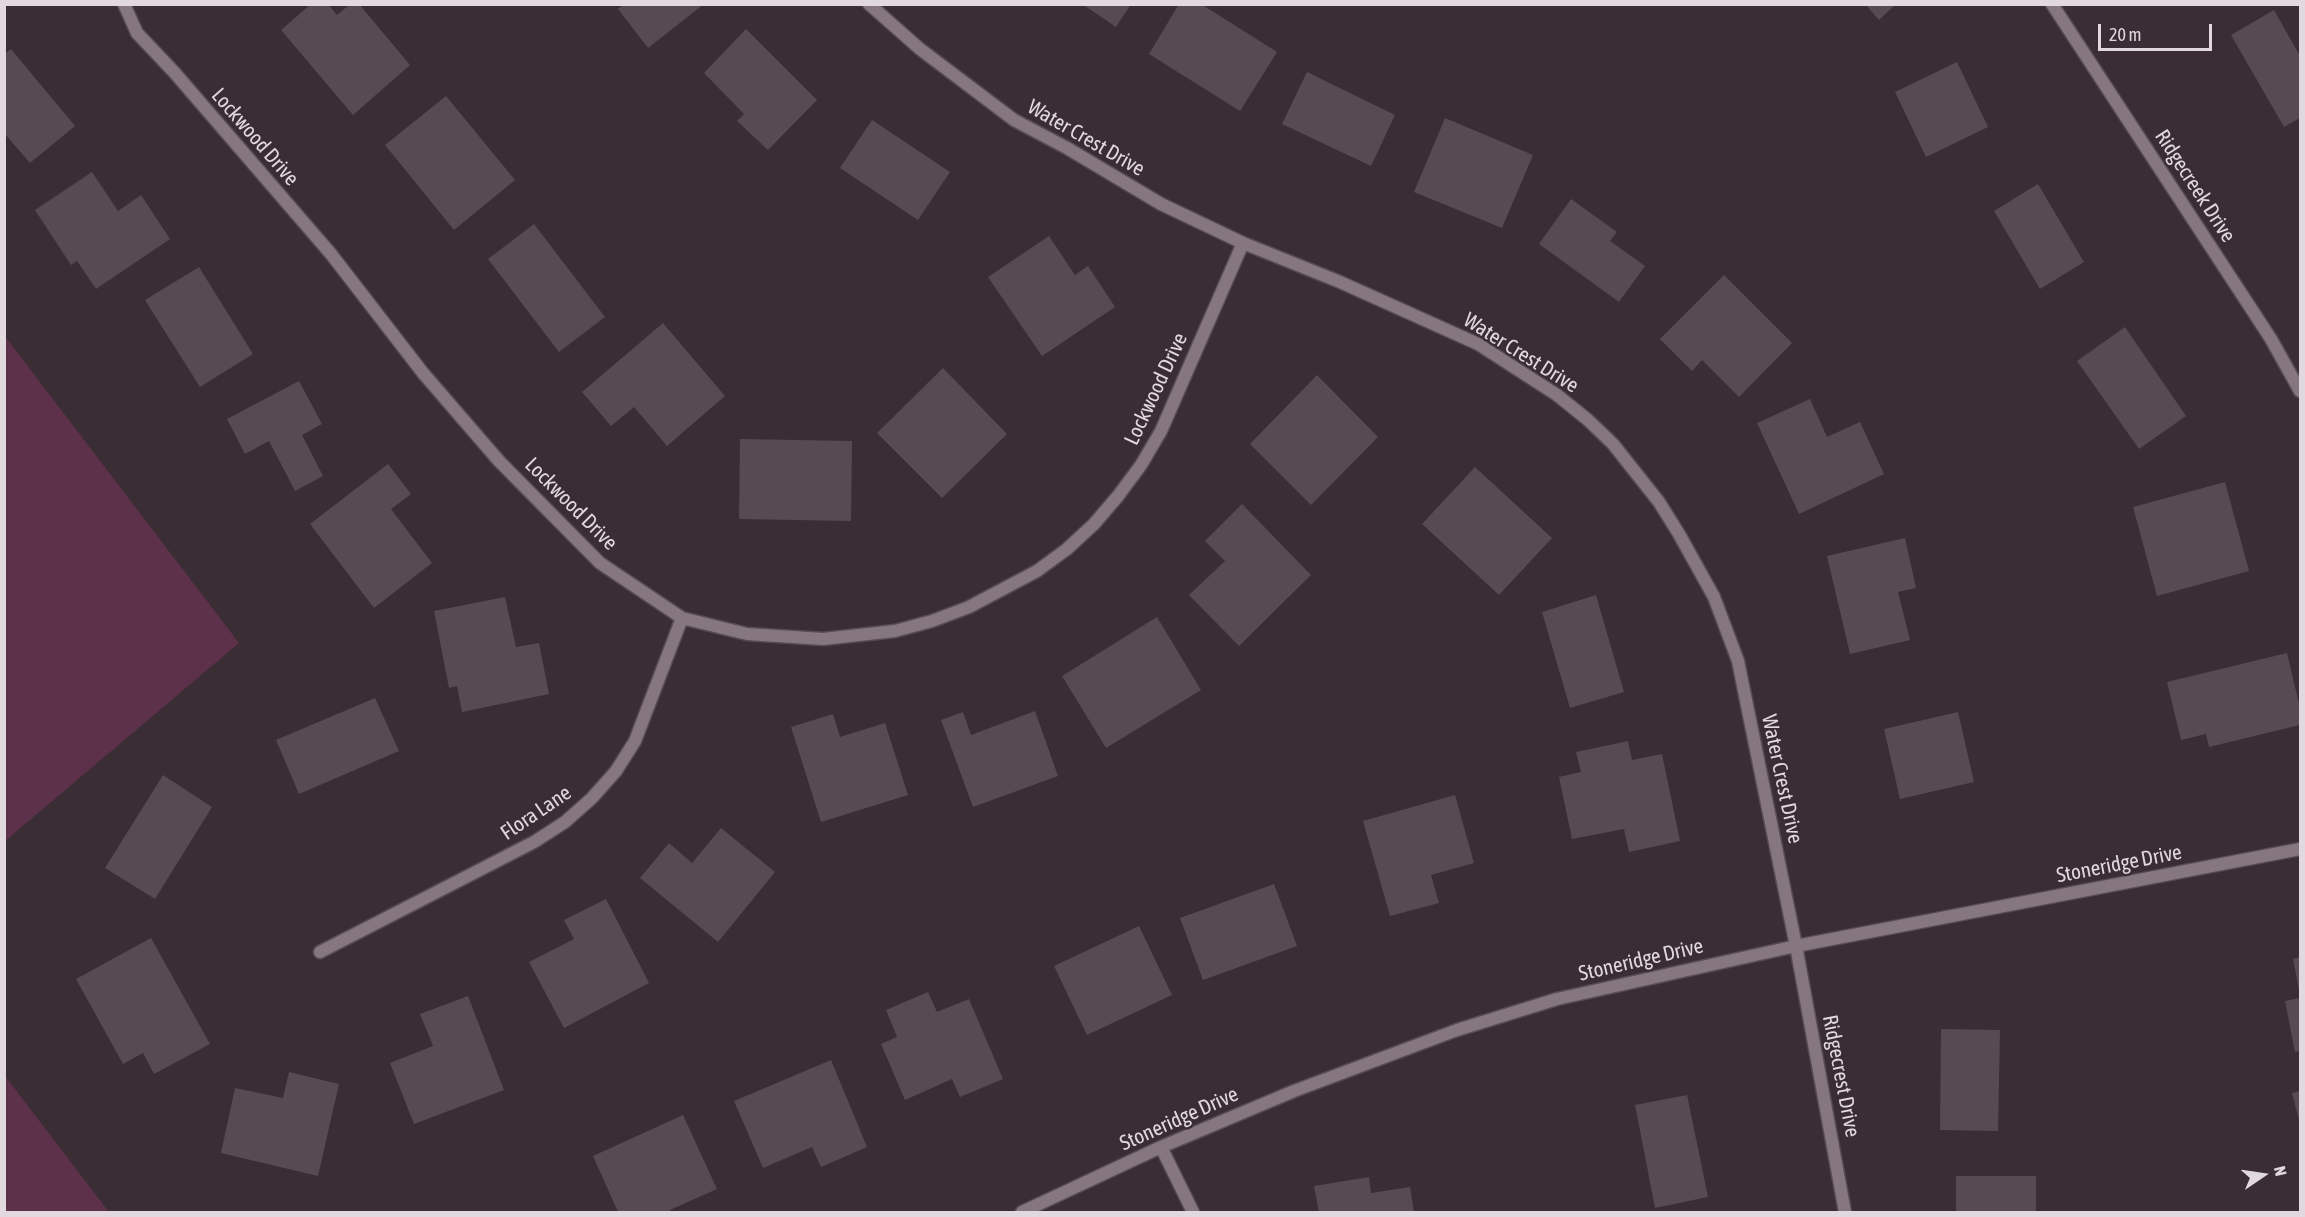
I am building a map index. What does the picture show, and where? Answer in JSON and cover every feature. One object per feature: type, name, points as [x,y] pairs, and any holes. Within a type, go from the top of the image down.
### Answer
[{"type":"street","name":"Lockwood Drive","points":[[124,4],[137,33],[174,72],[331,254],[423,373],[499,460],[600,563],[682,618],[747,634],[813,639],[860,637],[895,631],[932,621],[969,607],[1037,571],[1067,549],[1094,524],[1118,496],[1141,465],[1161,431],[1243,243]]},
{"type":"street","name":"Water Crest Drive","points":[[869,4],[920,49],[1014,120],[1067,148],[1161,204],[1243,243],[1340,282],[1478,344],[1557,395],[1613,444],[1652,494],[1679,534],[1714,597],[1738,661],[1796,946]]},
{"type":"street","name":"Ridgecreek Drive","points":[[2052,4],[2271,339],[2301,391]]},
{"type":"street","name":"Flora Lane","points":[[320,952],[534,842],[565,822],[592,798],[616,771],[635,741],[682,618]]},
{"type":"street","name":"Stoneridge Drive","points":[[1022,1212],[1161,1147],[1294,1091],[1457,1030],[1557,999],[1796,946],[2301,849]]},
{"type":"street","name":"Ridgecrest Drive","points":[[1796,946],[1845,1212]]},
{"type":"street","points":[[1161,1147],[1192,1212]]},
{"type":"shaded area","points":[[4,335],[239,643],[5,841],[4,841]]},
{"type":"shaded area","points":[[5,1076],[109,1212],[5,1212]]},
{"type":"building","points":[[311,4],[328,4],[337,15],[350,4],[359,4],[410,65],[353,115],[281,30]]},
{"type":"building","points":[[624,4],[704,4],[648,48],[618,9]]},
{"type":"building","points":[[1082,4],[1131,4],[1116,27]]},
{"type":"building","points":[[1179,4],[1201,4],[1277,52],[1240,111],[1149,54]]},
{"type":"building","points":[[1865,4],[1896,4],[1879,20]]},
{"type":"building","points":[[2274,10],[2300,56],[2300,118],[2284,127],[2231,35]]},
{"type":"building","points":[[746,29],[817,100],[768,150],[737,121],[744,114],[704,73]]},
{"type":"building","points":[[11,49],[75,126],[30,163],[4,133],[4,54]]},
{"type":"building","points":[[1957,62],[1988,127],[1926,157],[1895,92]]},
{"type":"building","points":[[1307,72],[1395,115],[1371,166],[1282,124]]},
{"type":"building","points":[[446,96],[515,180],[454,230],[385,145]]},
{"type":"building","points":[[1445,118],[1533,155],[1502,228],[1414,192]]},
{"type":"building","points":[[872,120],[950,172],[918,220],[840,168]]},
{"type":"building","points":[[92,172],[118,211],[141,195],[170,239],[96,289],[77,261],[71,265],[35,210]]},
{"type":"building","points":[[2038,184],[2084,262],[2040,289],[1994,211]]},
{"type":"building","points":[[1571,199],[1617,232],[1610,241],[1645,266],[1619,302],[1539,244]]},
{"type":"building","points":[[534,224],[605,317],[559,352],[488,259]]},
{"type":"building","points":[[1049,236],[1075,275],[1088,266],[1115,307],[1042,356],[988,277]]},
{"type":"building","points":[[199,267],[253,354],[200,387],[145,300]]},
{"type":"building","points":[[1724,275],[1792,343],[1739,397],[1702,360],[1692,371],[1660,339]]},
{"type":"building","points":[[663,323],[725,396],[667,446],[634,407],[611,426],[582,392]]},
{"type":"building","points":[[2125,327],[2186,416],[2139,449],[2077,361]]},
{"type":"building","points":[[943,368],[1007,434],[942,498],[877,433]]},
{"type":"building","points":[[1317,375],[1378,437],[1311,505],[1250,444]]},
{"type":"building","points":[[299,381],[322,424],[302,435],[323,476],[295,491],[269,441],[245,454],[227,419]]},
{"type":"building","points":[[1810,399],[1827,437],[1860,422],[1884,474],[1799,514],[1757,423]]},
{"type":"building","points":[[740,439],[852,441],[851,521],[739,519]]},
{"type":"building","points":[[388,464],[411,494],[391,509],[432,563],[374,608],[310,524]]},
{"type":"building","points":[[1475,467],[1552,538],[1499,595],[1422,524]]},
{"type":"building","points":[[2225,482],[2249,571],[2157,596],[2133,507]]},
{"type":"building","points":[[1242,504],[1311,575],[1239,646],[1189,595],[1225,561],[1205,541]]},
{"type":"building","points":[[1905,538],[1916,588],[1898,592],[1910,640],[1850,654],[1827,556]]},
{"type":"building","points":[[1596,595],[1624,692],[1570,708],[1542,612]]},
{"type":"building","points":[[505,597],[516,647],[539,643],[549,694],[462,712],[457,686],[449,688],[434,611]]},
{"type":"building","points":[[1157,617],[1201,690],[1106,748],[1062,676]]},
{"type":"building","points":[[2287,653],[2300,708],[2300,725],[2209,747],[2206,734],[2181,740],[2167,682]]},
{"type":"building","points":[[375,698],[399,751],[299,794],[276,740]]},
{"type":"building","points":[[1035,711],[1058,776],[973,807],[941,720],[963,712],[971,735]]},
{"type":"building","points":[[1958,712],[1974,782],[1900,799],[1884,729]]},
{"type":"building","points":[[833,714],[840,737],[885,723],[908,795],[821,822],[791,727]]},
{"type":"building","points":[[1628,741],[1632,760],[1662,754],[1680,841],[1629,852],[1624,829],[1572,839],[1559,777],[1581,772],[1576,752]]},
{"type":"building","points":[[163,775],[212,807],[155,899],[105,868]]},
{"type":"building","points":[[1455,795],[1474,863],[1431,875],[1439,903],[1390,916],[1363,821]]},
{"type":"building","points":[[721,828],[775,872],[718,942],[640,878],[669,843],[692,863]]},
{"type":"building","points":[[1274,884],[1297,946],[1203,980],[1180,918]]},
{"type":"building","points":[[606,899],[649,983],[564,1028],[529,962],[574,939],[564,920]]},
{"type":"building","points":[[1139,926],[1172,995],[1087,1035],[1054,966]]},
{"type":"building","points":[[151,938],[210,1044],[154,1074],[143,1053],[123,1064],[76,979]]},
{"type":"building","points":[[2300,957],[2300,990],[2299,990],[2293,959]]},
{"type":"building","points":[[928,992],[937,1012],[969,999],[1003,1079],[960,1097],[952,1079],[905,1100],[881,1044],[897,1037],[886,1010]]},
{"type":"building","points":[[468,996],[504,1090],[414,1124],[390,1063],[433,1046],[420,1014]]},
{"type":"building","points":[[2300,998],[2300,1051],[2295,1052],[2285,1001]]},
{"type":"building","points":[[1941,1029],[2000,1030],[1998,1131],[1940,1130]]},
{"type":"building","points":[[831,1060],[867,1147],[821,1167],[812,1147],[763,1168],[734,1101]]},
{"type":"building","points":[[289,1072],[339,1084],[318,1176],[221,1153],[235,1088],[283,1098]]},
{"type":"building","points":[[2300,1091],[2300,1124],[2292,1093]]},
{"type":"building","points":[[1687,1095],[1708,1197],[1655,1208],[1635,1105]]},
{"type":"building","points":[[683,1115],[717,1189],[670,1210],[671,1212],[618,1212],[593,1156]]},
{"type":"building","points":[[1956,1176],[2036,1176],[2036,1212],[1956,1212]]},
{"type":"building","points":[[1369,1177],[1371,1193],[1410,1187],[1414,1212],[1319,1212],[1314,1186]]}]
